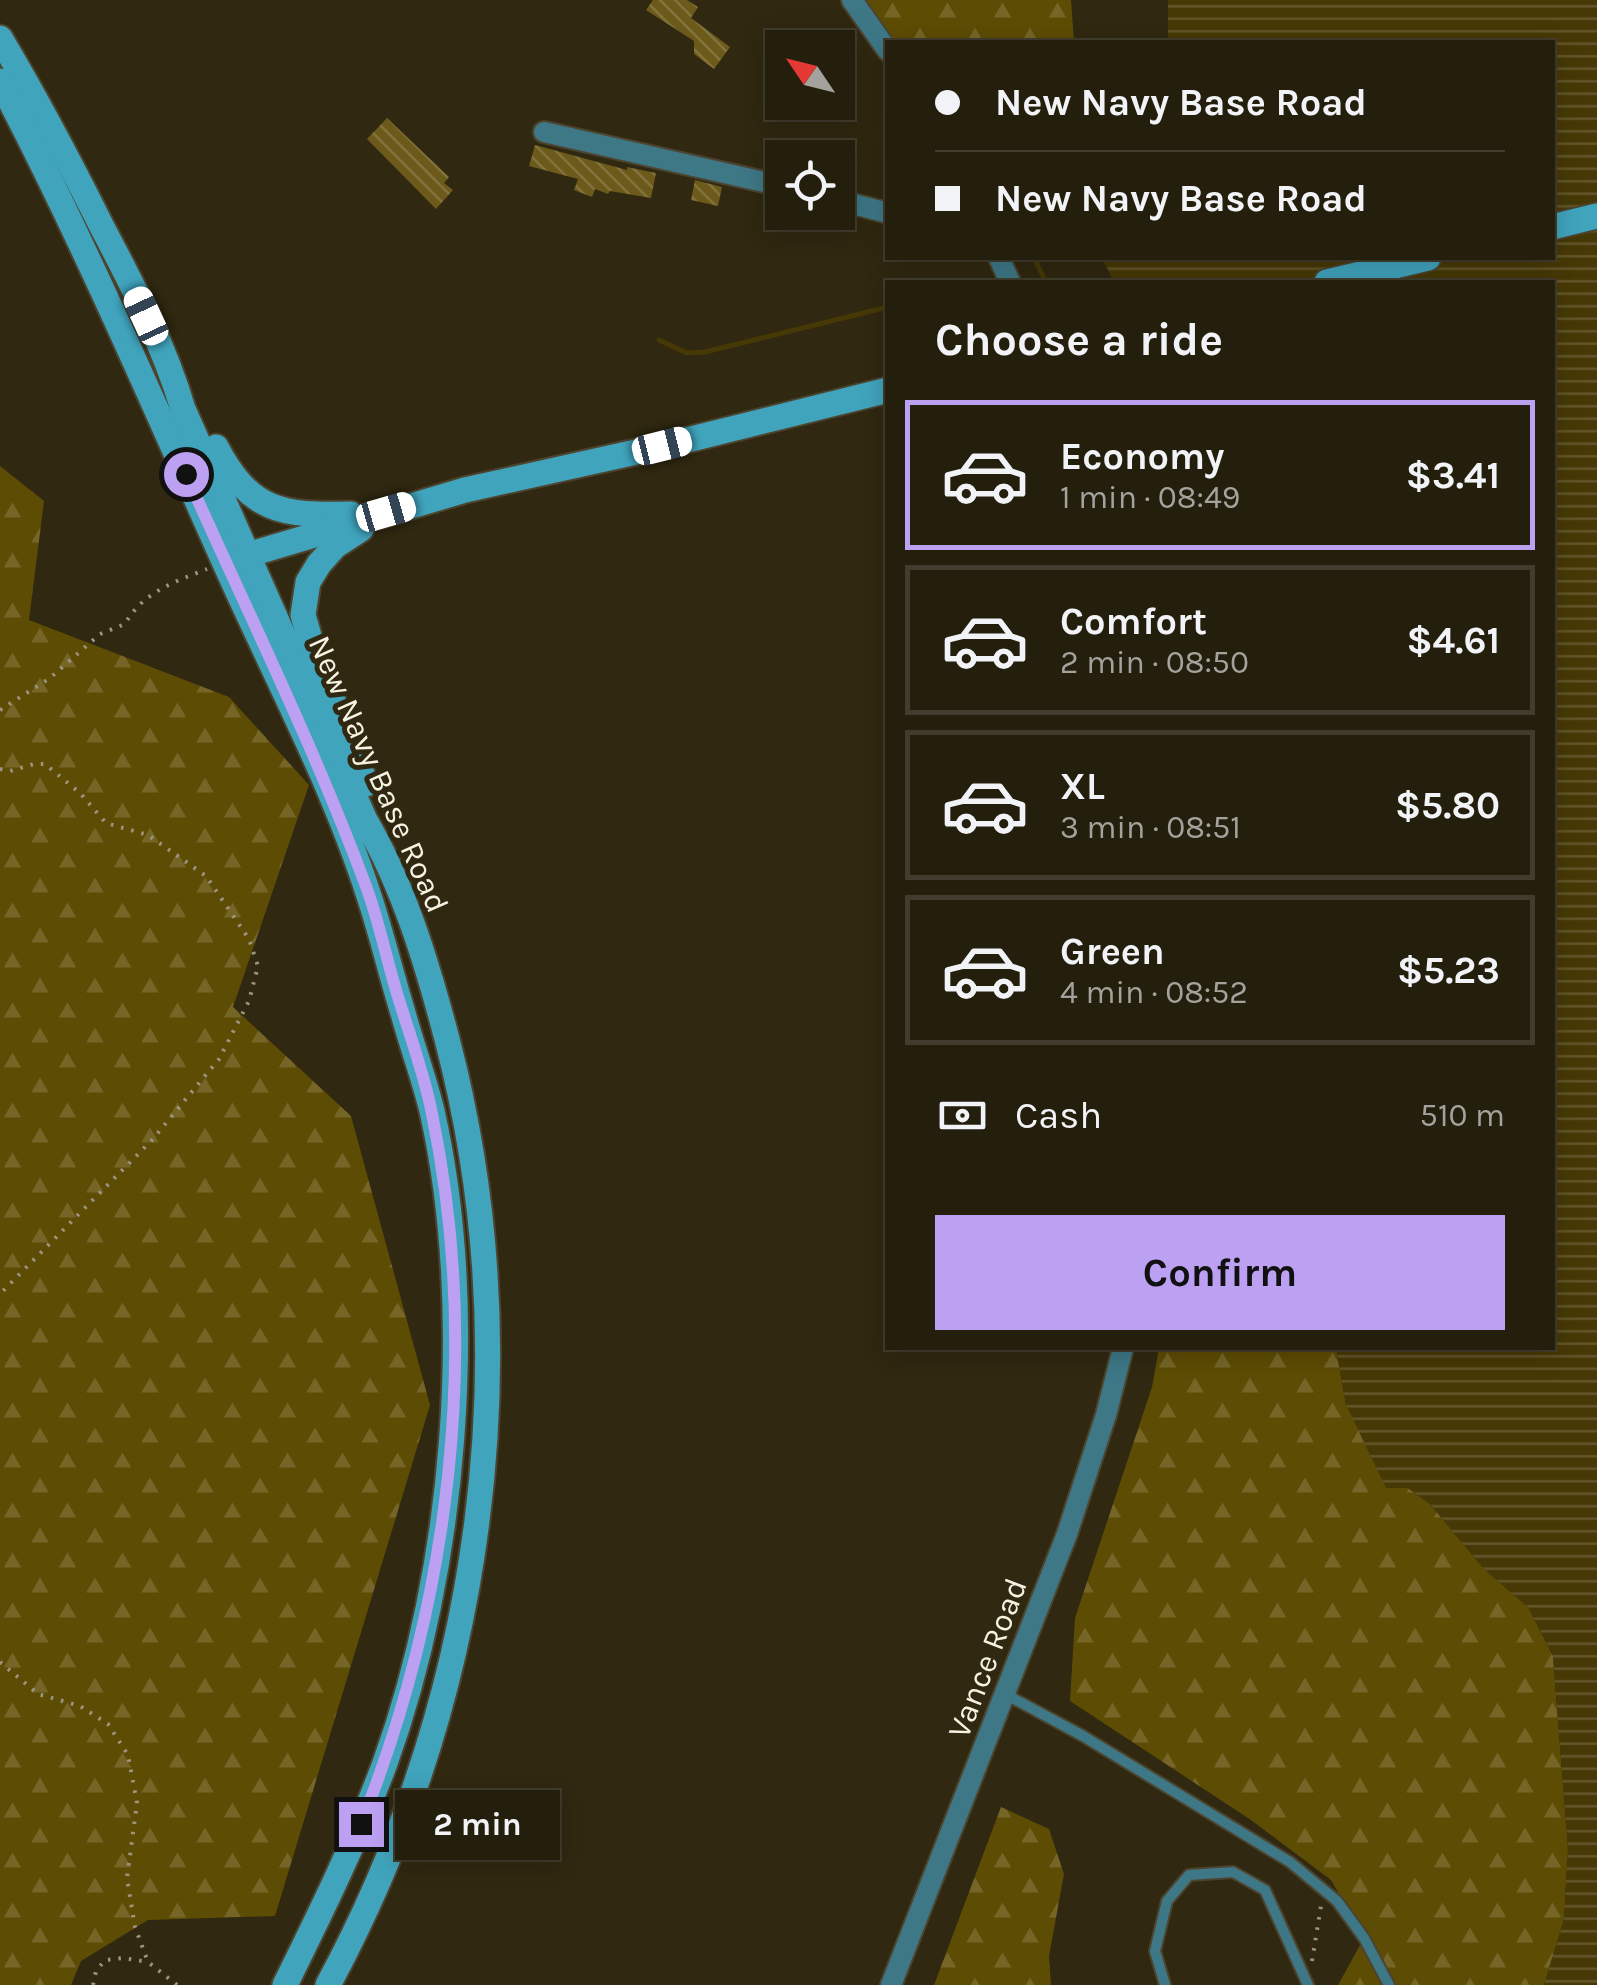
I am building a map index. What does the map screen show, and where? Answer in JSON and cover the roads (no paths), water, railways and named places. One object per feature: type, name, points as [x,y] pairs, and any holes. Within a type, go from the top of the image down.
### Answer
[{"type":"main road","name":"New Navy Base Road","points":[[0,38],[37,100],[172,371],[236,559],[368,893],[432,1110],[445,1190],[455,1289],[446,1501],[432,1590],[386,1761],[348,1856],[285,1985]]},
{"type":"main road","name":"New Navy Base Road","points":[[0,81],[364,820],[388,860],[433,985],[473,1154],[486,1280],[489,1388],[481,1497],[465,1606],[435,1729],[395,1839],[328,1985]]},
{"type":"main road","points":[[1555,225],[1597,216]]},
{"type":"main road","points":[[1335,280],[1420,260]]},
{"type":"main road","points":[[172,371],[229,473],[251,496],[275,511],[304,516],[386,512]]},
{"type":"main road","points":[[236,559],[464,490],[885,391]]},
{"type":"main road","points":[[386,512],[334,546],[319,564],[308,582],[303,615],[313,650],[376,806],[388,860]]},
{"type":"street","points":[[852,0],[885,47]]},
{"type":"street","points":[[544,132],[765,182]]},
{"type":"street","points":[[855,204],[885,212]]},
{"type":"street","name":"Vance Road","points":[[891,1985],[1067,1534],[1122,1350]]},
{"type":"lane","points":[[1005,1694],[1083,1736],[1290,1862],[1337,1900],[1364,1938],[1389,1985]]},
{"type":"lane","points":[[1165,1985],[1155,1951],[1166,1901],[1189,1875],[1232,1872],[1265,1890],[1308,1985]]},
{"type":"waterway","points":[[1035,260],[1045,280]]},
{"type":"waterway","points":[[659,340],[687,353],[705,352],[885,308]]}]
